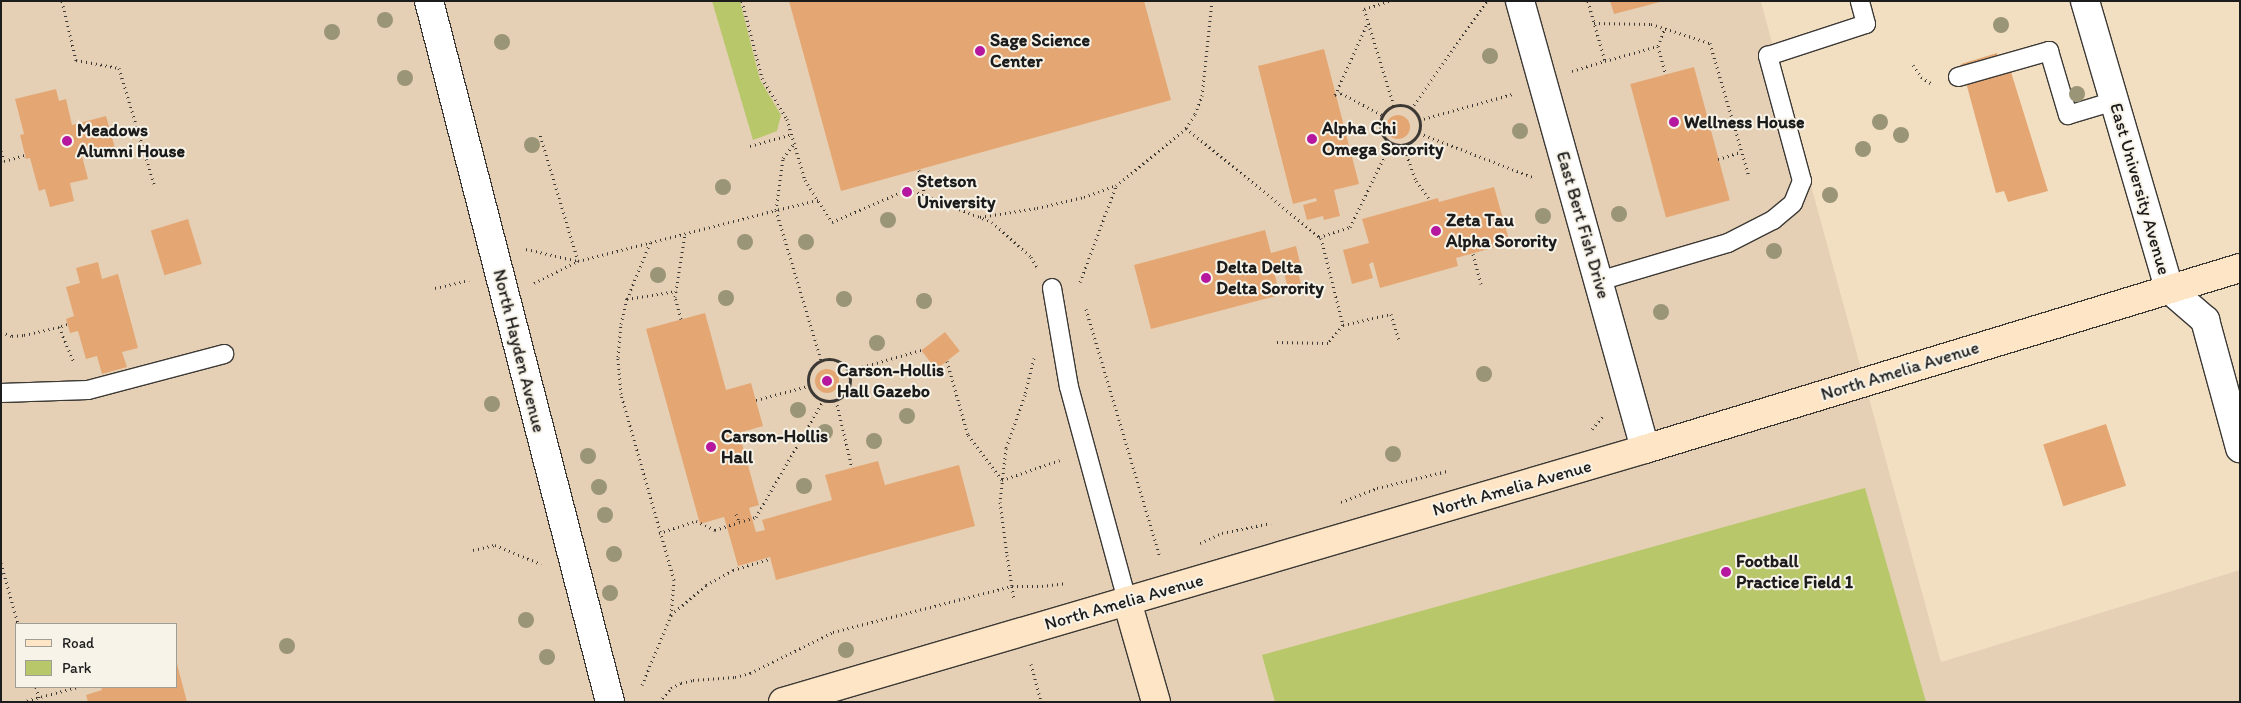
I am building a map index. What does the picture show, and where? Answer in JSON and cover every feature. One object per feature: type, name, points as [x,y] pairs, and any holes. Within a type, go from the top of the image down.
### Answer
[{"type":"main road","name":"North Amelia Avenue","points":[[783,702],[1645,449],[2240,268]]},
{"type":"main road","points":[[1127,601],[1156,702]]},
{"type":"street","name":"North Hayden Avenue","points":[[429,1],[610,702]]},
{"type":"street","name":"East Bert Fish Drive","points":[[1520,1],[1645,449]]},
{"type":"street","name":"East University Avenue","points":[[2085,1],[2169,289],[2205,320],[2240,448]]},
{"type":"lane","points":[[1599,281],[1728,243],[1773,220],[1793,203],[1802,181],[1768,56],[1866,24],[1860,1]]},
{"type":"lane","points":[[1958,77],[2049,51],[2068,115],[2114,101]]},
{"type":"lane","points":[[1052,288],[1070,387],[1127,601]]},
{"type":"lane","points":[[1,393],[85,390],[224,354]]},
{"type":"path","points":[[742,1],[762,78],[787,119],[806,180],[832,222],[908,190],[992,222],[1031,257],[1052,288],[1079,284]]},
{"type":"path","points":[[979,217],[1037,208],[1084,197],[1116,186],[1186,128],[1202,96],[1212,1]]},
{"type":"path","points":[[1389,1],[1364,8],[1394,106]]},
{"type":"path","points":[[1411,109],[1487,1]]},
{"type":"path","points":[[1588,1],[1605,61]]},
{"type":"path","points":[[60,2],[76,60],[120,68],[154,184]]},
{"type":"path","points":[[1368,22],[1335,94],[1341,93],[1382,115]]},
{"type":"path","points":[[1594,22],[1651,24],[1710,43],[1749,176]]},
{"type":"path","points":[[1665,28],[1658,46],[1666,75]]},
{"type":"path","points":[[1567,72],[1658,46]]},
{"type":"path","points":[[1419,120],[1519,92]]},
{"type":"path","points":[[1399,105],[1411,109],[1419,120],[1418,133],[1409,143],[1403,145],[1385,140],[1380,128],[1382,115],[1394,106],[1399,105]]},
{"type":"path","points":[[1186,128],[1320,237],[1343,325]]},
{"type":"path","points":[[1418,133],[1536,178]]},
{"type":"path","points":[[540,134],[578,261]]},
{"type":"path","points":[[750,146],[792,134]]},
{"type":"path","points":[[795,142],[783,158],[776,210],[821,360]]},
{"type":"path","points":[[1320,237],[1350,227],[1391,143]]},
{"type":"path","points":[[1403,145],[1416,181],[1430,200]]},
{"type":"path","points":[[1,151],[4,161],[25,155]]},
{"type":"path","points":[[1718,158],[1741,152]]},
{"type":"path","points":[[919,170],[925,195]]},
{"type":"path","points":[[1116,186],[1079,284],[1160,557]]},
{"type":"path","points":[[528,286],[578,261],[818,200]]},
{"type":"path","points":[[681,319],[675,297],[685,234]]},
{"type":"path","points":[[642,685],[671,615],[674,580],[659,533],[621,394],[618,357],[621,324],[627,299],[650,243]]},
{"type":"path","points":[[524,249],[578,261]]},
{"type":"path","points":[[1473,254],[1481,284]]},
{"type":"path","points":[[435,288],[470,280]]},
{"type":"path","points":[[627,299],[676,291]]},
{"type":"path","points":[[1274,342],[1328,344],[1343,325],[1391,314],[1398,340]]},
{"type":"path","points":[[1,332],[18,336],[67,324]]},
{"type":"path","points":[[60,327],[85,390]]},
{"type":"path","points":[[848,371],[921,350]]},
{"type":"path","points":[[1036,351],[1025,395],[1006,448],[1002,480],[1000,502],[1012,586],[1042,586],[1076,581],[1167,555]]},
{"type":"path","points":[[821,360],[839,362],[848,371],[850,378],[847,392],[836,400],[823,401],[816,398],[808,386],[811,368],[821,360]]},
{"type":"path","points":[[947,361],[968,436],[1002,480]]},
{"type":"path","points":[[756,400],[808,386]]},
{"type":"path","points":[[836,400],[852,468]]},
{"type":"path","points":[[659,533],[696,522],[715,530],[756,517],[823,401]]},
{"type":"path","points":[[1585,434],[1593,428],[1605,408]]},
{"type":"path","points":[[1002,480],[1061,459]]},
{"type":"path","points":[[1337,504],[1377,488],[1451,470]]},
{"type":"path","points":[[736,514],[739,522]]},
{"type":"path","points":[[1198,544],[1222,534],[1274,522]]},
{"type":"path","points":[[473,550],[495,545],[544,566]]},
{"type":"path","points":[[671,615],[706,585],[732,570],[770,559]]},
{"type":"path","points":[[1,564],[18,623]]},
{"type":"path","points":[[36,688],[40,702]]},
{"type":"path","points":[[22,702],[73,688]]},
{"type":"shaded area","name":"Stetson University","points":[[1,1],[1763,1],[1761,2],[1941,662],[2240,570],[2240,702],[1,702]]},
{"type":"green space","points":[[712,1],[740,1],[760,80],[781,115],[777,131],[753,140]]},
{"type":"green space","name":"Football Practice Field 1","points":[[1865,488],[1926,702],[1275,702],[1262,655]]},
{"type":"building","name":"Sage Science Center","points":[[789,1],[1144,1],[1171,100],[841,191]]},
{"type":"building","points":[[1610,1],[1660,1],[1660,2],[1614,14]]},
{"type":"building","name":"Alpha Chi Omega Sorority","points":[[1324,49],[1359,184],[1334,190],[1340,216],[1324,220],[1323,216],[1307,220],[1303,205],[1317,201],[1316,198],[1293,204],[1258,66]]},
{"type":"building","points":[[1997,53],[2003,74],[2011,72],[2048,191],[2008,202],[2004,191],[1996,193],[1961,64]]},
{"type":"building","name":"Wellness House","points":[[1694,67],[1730,200],[1666,217],[1630,84]]},
{"type":"building","name":"Meadows Alumni House","points":[[56,89],[59,101],[66,99],[72,125],[106,116],[115,148],[82,156],[88,179],[70,183],[74,201],[50,207],[45,189],[39,191],[30,158],[26,159],[20,135],[24,134],[15,99]]},
{"type":"building","points":[[1398,115],[1407,118],[1410,127],[1407,136],[1398,139],[1389,136],[1386,127],[1389,118]]},
{"type":"building","name":"Zeta Tau Alpha Sorority","points":[[1494,187],[1510,243],[1456,258],[1458,266],[1380,288],[1373,262],[1369,264],[1373,278],[1352,284],[1343,250],[1369,243],[1362,219],[1438,198],[1439,202]]},
{"type":"building","points":[[188,219],[202,264],[164,275],[151,230]]},
{"type":"building","name":"Delta Delta Delta Sorority","points":[[1265,230],[1271,253],[1296,246],[1301,267],[1297,268],[1301,284],[1288,288],[1283,270],[1274,272],[1280,295],[1151,329],[1134,265]]},
{"type":"building","points":[[98,262],[102,279],[118,274],[138,348],[122,352],[127,367],[102,374],[97,356],[86,359],[78,331],[70,333],[66,319],[74,316],[66,287],[80,283],[76,268]]},
{"type":"building","name":"Carson-Hollis Hall","points":[[705,313],[726,390],[751,383],[763,426],[739,433],[759,505],[749,508],[756,532],[765,530],[762,520],[832,500],[825,475],[878,461],[885,485],[959,465],[975,526],[776,580],[770,557],[738,566],[724,517],[700,524],[646,329]]},
{"type":"building","points":[[945,332],[960,351],[936,369],[921,350]]},
{"type":"building","name":"Carson-Hollis Hall Gazebo","points":[[827,369],[836,372],[839,381],[836,390],[827,393],[818,390],[815,381],[818,372]]},
{"type":"building","points":[[2106,424],[2126,486],[2063,506],[2043,444]]},
{"type":"building","points":[[178,668],[187,702],[88,702],[86,695],[102,690],[101,688],[178,688]]},
{"type":"place","name":"Sage Science Center","points":[[980,51]]},
{"type":"place","name":"Wellness House","points":[[1674,122]]},
{"type":"place","name":"Alpha Chi Omega Sorority","points":[[1312,139]]},
{"type":"place","name":"Meadows Alumni House","points":[[67,141]]},
{"type":"place","name":"Stetson University","points":[[907,192]]},
{"type":"place","name":"Zeta Tau Alpha Sorority","points":[[1436,231]]},
{"type":"place","name":"Delta Delta Delta Sorority","points":[[1206,278]]},
{"type":"place","name":"Carson-Hollis Hall Gazebo","points":[[827,381]]},
{"type":"place","name":"Carson-Hollis Hall","points":[[711,447]]},
{"type":"place","name":"Football Practice Field 1","points":[[1726,572]]}]
